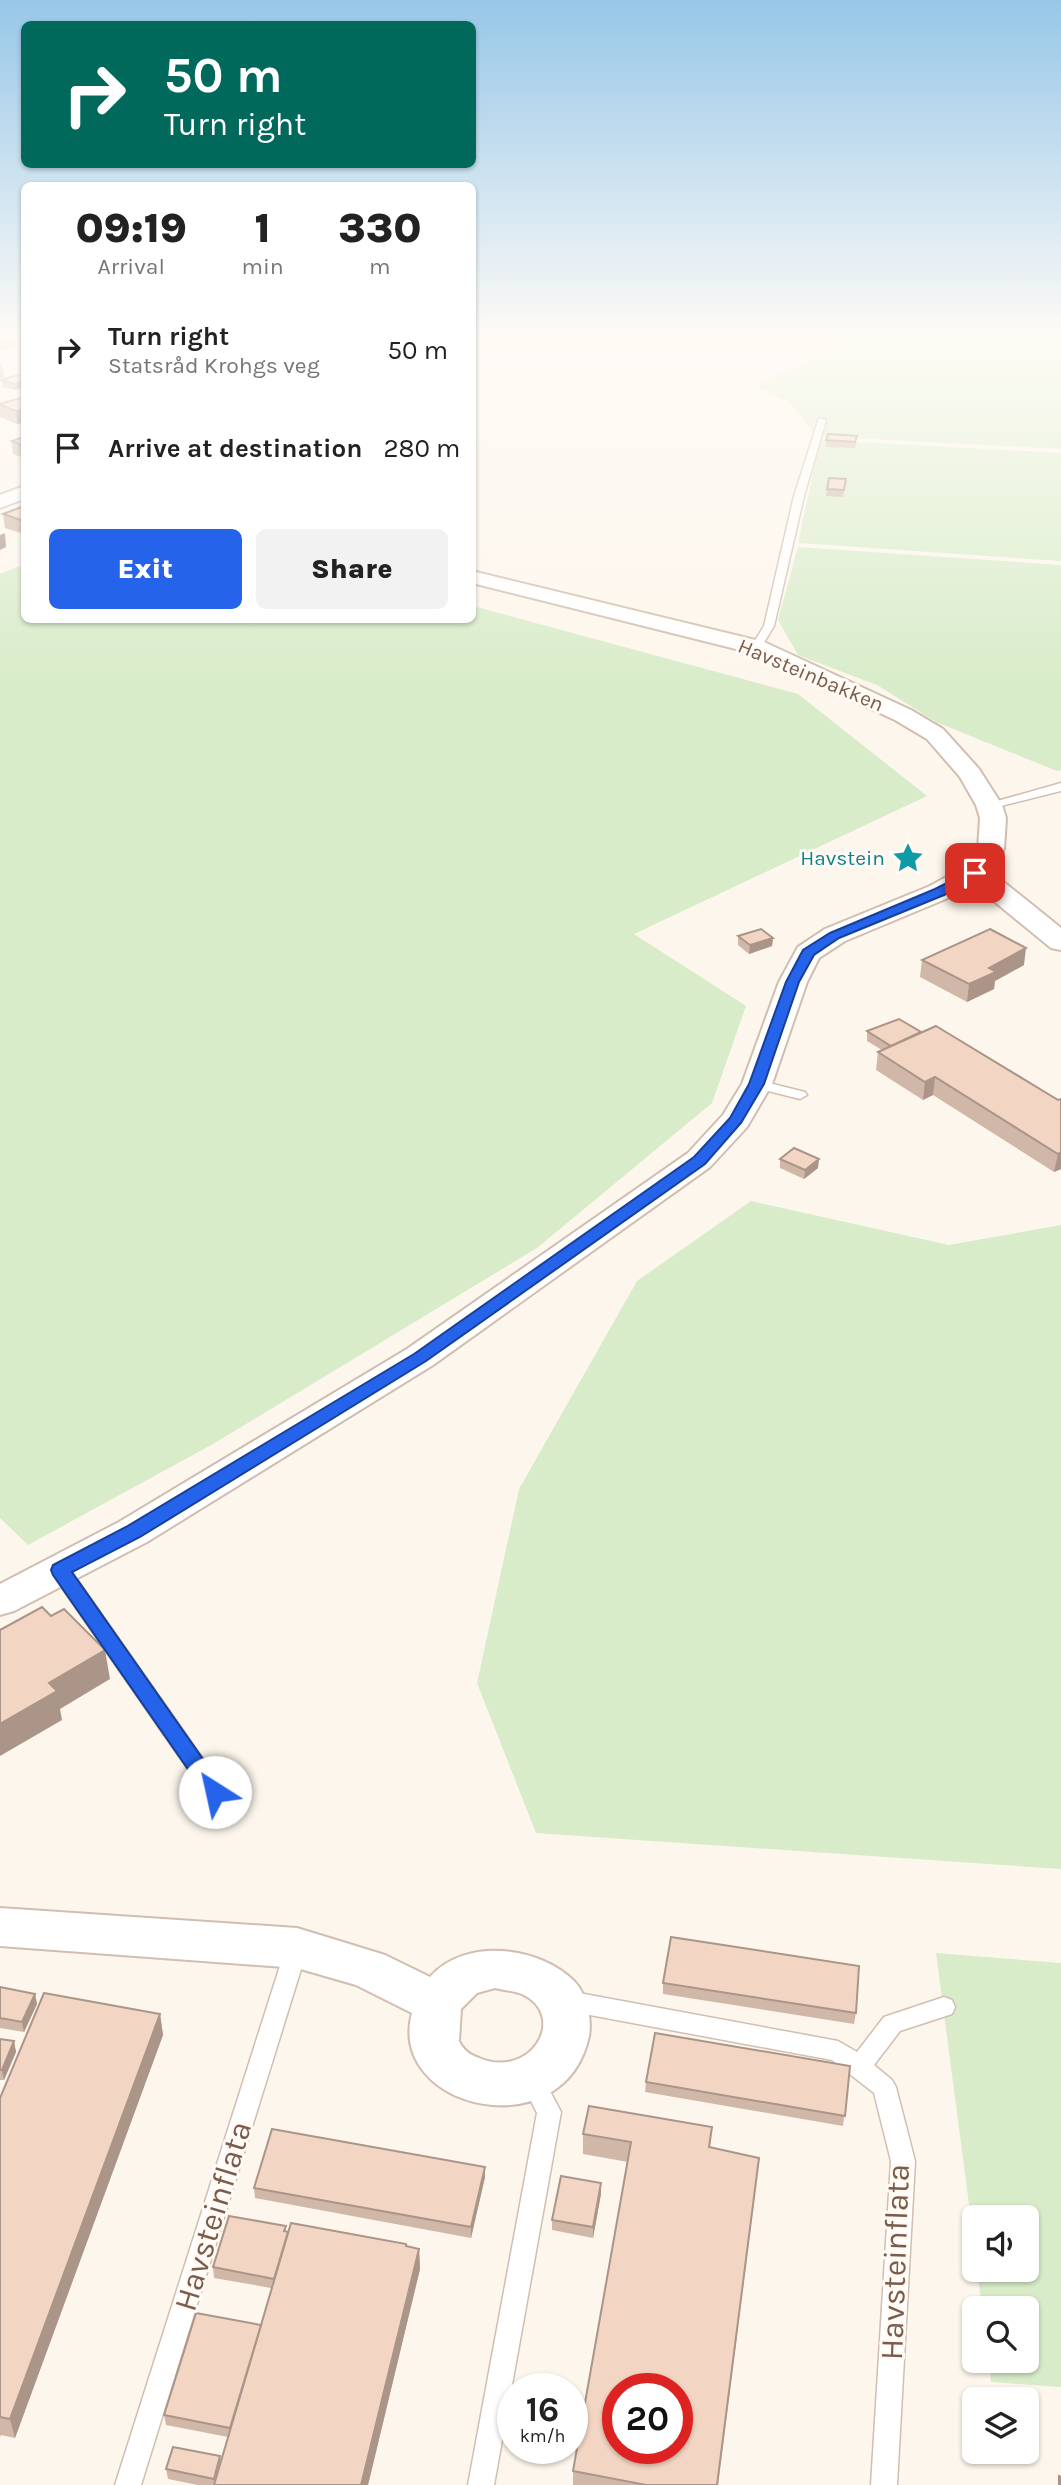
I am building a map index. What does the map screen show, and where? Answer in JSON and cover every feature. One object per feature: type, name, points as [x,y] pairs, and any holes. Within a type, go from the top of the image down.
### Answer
[{"type":"street","points":[[0,479],[21,481]]},
{"type":"street","points":[[0,502],[21,493]]},
{"type":"street","name":"Havsteinbakken","points":[[476,578],[756,647],[903,715],[935,734],[970,774],[989,805]]},
{"type":"street","points":[[0,1601],[133,1532],[431,1350],[699,1160],[736,1120],[757,1084],[793,982],[808,953],[835,936],[939,892],[975,873],[991,849],[993,818],[989,805]]},
{"type":"street","points":[[975,873],[1061,942]]},
{"type":"street","points":[[0,1927],[297,1948],[368,1969],[438,2003]]},
{"type":"street","points":[[495,1968],[518,1969],[539,1978],[562,2000],[569,2020],[567,2040],[551,2066],[532,2079],[509,2086],[485,2085],[469,2080],[450,2068],[437,2050],[432,2023],[438,2003],[451,1986],[470,1974],[495,1968]]},
{"type":"lane","points":[[756,647],[772,617],[799,496],[811,456]]},
{"type":"lane","points":[[989,805],[1061,787]]},
{"type":"lane","points":[[757,1084],[800,1095]]},
{"type":"lane","points":[[60,1570],[215,1792]]},
{"type":"lane","name":"Havsteinflata","points":[[128,2485],[297,1948]]},
{"type":"lane","name":"Havsteinflata","points":[[562,2000],[838,2051],[884,2087],[903,2161],[884,2485]]},
{"type":"lane","points":[[859,2067],[891,2024],[944,2007]]},
{"type":"lane","points":[[481,2485],[549,2112],[532,2079]]},
{"type":"green space","points":[[817,456],[1061,456],[1061,561],[798,543]]},
{"type":"green space","points":[[798,547],[1061,565],[1061,770],[1057,771],[936,722],[877,685],[798,655],[778,620]]},
{"type":"green space","points":[[21,565],[21,623],[476,623],[476,607],[798,694],[927,796],[634,934],[746,1006],[712,1103],[537,1248],[213,1444],[28,1545],[0,1518],[0,574]]},
{"type":"green space","points":[[751,1201],[949,1245],[1061,1225],[1061,1869],[536,1833],[477,1683],[519,1489],[637,1281]]},
{"type":"green space","points":[[936,1953],[1061,1963],[1061,2387],[991,2382],[990,2373],[1039,2373],[1039,2296],[980,2296],[979,2282],[1039,2282],[1039,2205],[969,2205]]},
{"type":"building","points":[[829,478],[846,479],[844,490],[827,489]]},
{"type":"building","points":[[21,507],[21,520],[3,514]]},
{"type":"building","points":[[761,929],[773,938],[750,945],[738,936]]},
{"type":"building","points":[[990,929],[1026,948],[989,968],[996,972],[969,984],[922,960]]},
{"type":"building","points":[[899,1019],[921,1032],[891,1046],[867,1031]]},
{"type":"building","points":[[936,1026],[1058,1100],[1061,1099],[1061,1152],[1058,1154],[935,1077],[925,1082],[878,1052]]},
{"type":"building","points":[[794,1148],[819,1159],[805,1170],[780,1159]]},
{"type":"building","points":[[42,1607],[51,1616],[64,1609],[105,1650],[49,1683],[57,1691],[0,1724],[0,1630]]},
{"type":"building","points":[[671,1937],[859,1966],[856,2013],[663,1983]]},
{"type":"building","points":[[0,1987],[35,1994],[22,2022],[0,2018]]},
{"type":"building","points":[[44,1993],[160,2014],[10,2419],[0,2417],[0,2098]]},
{"type":"building","points":[[655,2033],[850,2066],[845,2116],[646,2082]]},
{"type":"building","points":[[0,2039],[14,2041],[2,2070],[0,2070]]},
{"type":"building","points":[[589,2106],[712,2127],[709,2147],[759,2158],[717,2485],[646,2485],[573,2471],[574,2464],[588,2464],[588,2386],[631,2142],[583,2134]]},
{"type":"building","points":[[272,2129],[485,2167],[471,2227],[254,2188]]},
{"type":"building","points":[[561,2176],[601,2183],[593,2227],[552,2220]]},
{"type":"building","points":[[229,2216],[286,2226],[284,2231],[288,2232],[274,2279],[213,2267]]},
{"type":"building","points":[[291,2223],[406,2244],[419,2249],[361,2485],[214,2485]]},
{"type":"building","points":[[196,2313],[261,2325],[230,2428],[164,2415]]},
{"type":"building","points":[[173,2447],[220,2456],[214,2479],[166,2469]]},
{"type":"place","name":"Havstein","points":[[908,858]]},
{"type":"route","points":[[215,1792],[60,1570],[133,1532],[420,1357],[699,1160],[736,1120],[757,1084],[793,982],[808,953],[835,936],[939,892],[975,873]]}]
